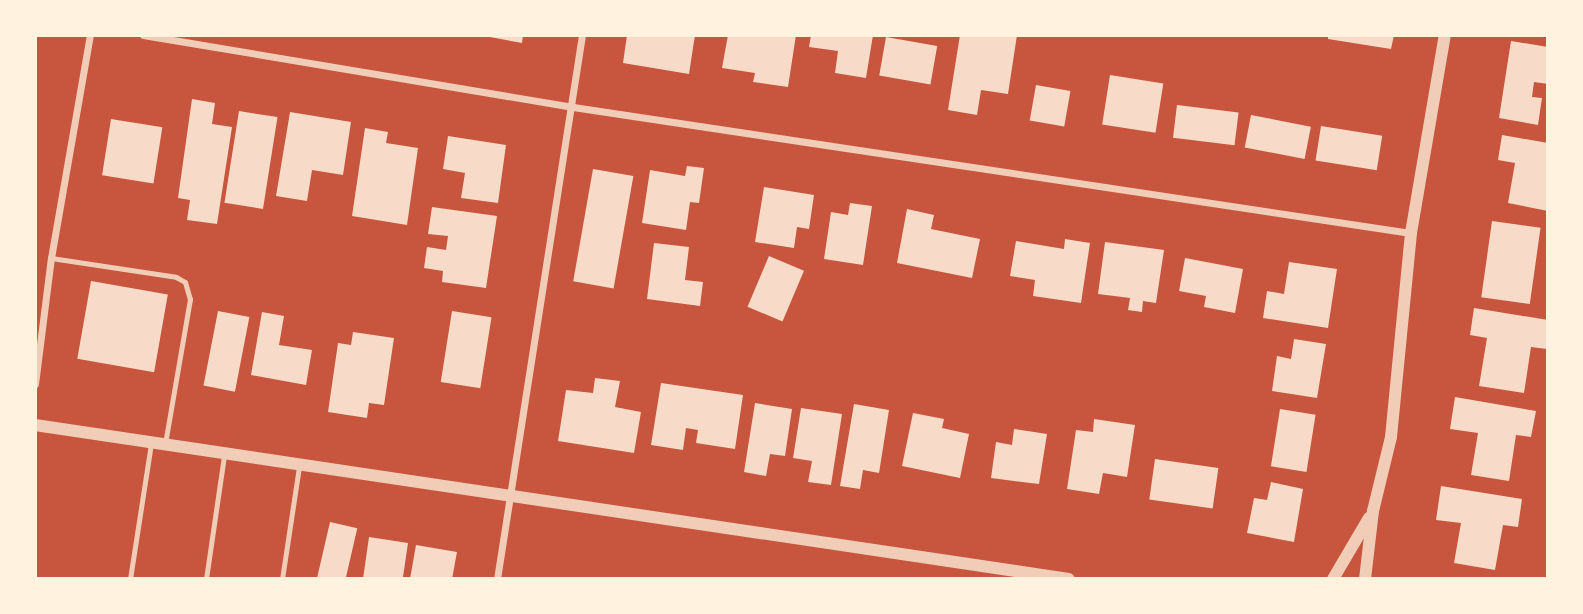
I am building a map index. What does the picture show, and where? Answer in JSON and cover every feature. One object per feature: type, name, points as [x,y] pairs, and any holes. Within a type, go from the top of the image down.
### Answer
[{"type":"street","points":[[35,384],[51,258],[90,35]]},
{"type":"street","points":[[143,35],[573,107],[1411,233]]},
{"type":"street","points":[[497,579],[573,107],[582,35]]},
{"type":"street","points":[[1365,579],[1373,512],[1391,437],[1411,233],[1445,35]]},
{"type":"street","points":[[35,425],[1069,579]]},
{"type":"street","points":[[1333,579],[1373,512]]},
{"type":"lane","points":[[51,258],[176,277],[185,282],[190,299],[130,579]]},
{"type":"lane","points":[[206,579],[224,454]]},
{"type":"lane","points":[[282,579],[299,466]]},
{"type":"building","points":[[479,35],[523,35],[522,43]]},
{"type":"building","points":[[627,35],[695,35],[689,74],[623,63]]},
{"type":"building","points":[[728,35],[796,35],[788,87],[753,82],[755,73],[722,68]]},
{"type":"building","points":[[811,35],[873,35],[866,78],[835,73],[838,51],[809,47]]},
{"type":"building","points":[[960,35],[1017,35],[1008,94],[981,90],[977,115],[948,110]]},
{"type":"building","points":[[1328,35],[1394,35],[1391,49],[1328,39]]},
{"type":"building","points":[[886,37],[937,46],[930,84],[879,75]]},
{"type":"building","points":[[1511,41],[1548,47],[1548,84],[1534,82],[1532,97],[1542,98],[1538,125],[1499,118]]},
{"type":"building","points":[[1110,75],[1163,83],[1156,133],[1102,124]]},
{"type":"building","points":[[1036,85],[1070,91],[1064,127],[1030,120]]},
{"type":"building","points":[[192,99],[215,103],[212,124],[232,127],[217,224],[187,220],[190,200],[178,198]]},
{"type":"building","points":[[1177,105],[1239,113],[1235,145],[1173,138]]},
{"type":"building","points":[[239,111],[278,117],[263,209],[224,203]]},
{"type":"building","points":[[290,112],[351,122],[343,175],[312,170],[307,201],[276,196]]},
{"type":"building","points":[[1251,115],[1311,127],[1305,159],[1245,147]]},
{"type":"building","points":[[111,119],[162,127],[153,183],[102,175]]},
{"type":"building","points":[[1321,126],[1382,136],[1377,170],[1316,161]]},
{"type":"building","points":[[365,128],[388,132],[386,143],[418,148],[407,225],[352,216]]},
{"type":"building","points":[[1502,135],[1548,143],[1548,211],[1508,203],[1515,163],[1498,160]]},
{"type":"building","points":[[448,136],[506,145],[498,203],[461,198],[465,173],[443,169]]},
{"type":"building","points":[[687,166],[704,168],[699,203],[690,202],[686,230],[642,223],[650,170],[685,176]]},
{"type":"building","points":[[593,169],[633,176],[614,288],[573,281]]},
{"type":"building","points":[[764,187],[814,195],[809,229],[797,227],[794,248],[755,242]]},
{"type":"building","points":[[850,203],[872,206],[863,265],[824,259],[831,212],[848,215]]},
{"type":"building","points":[[432,207],[497,216],[486,288],[442,282],[443,271],[424,268],[427,247],[446,250],[448,236],[428,234]]},
{"type":"building","points":[[907,209],[934,215],[931,229],[980,239],[972,278],[897,263]]},
{"type":"building","points":[[1492,221],[1541,228],[1530,304],[1481,297]]},
{"type":"building","points":[[1065,239],[1090,243],[1081,303],[1033,296],[1035,280],[1010,276],[1016,241],[1064,249]]},
{"type":"building","points":[[1105,242],[1164,250],[1156,303],[1143,301],[1142,312],[1128,310],[1130,298],[1098,294]]},
{"type":"building","points":[[654,243],[689,247],[685,280],[703,282],[700,306],[647,299]]},
{"type":"building","points":[[769,256],[804,271],[782,321],[748,307]]},
{"type":"building","points":[[1185,258],[1243,269],[1235,313],[1204,307],[1206,296],[1179,291]]},
{"type":"building","points":[[1289,262],[1337,269],[1328,328],[1263,318],[1267,291],[1284,294]]},
{"type":"building","points":[[91,281],[168,295],[154,372],[77,359]]},
{"type":"building","points":[[1474,308],[1548,320],[1547,349],[1531,347],[1524,393],[1479,386],[1487,338],[1470,335]]},
{"type":"building","points":[[218,311],[249,317],[235,392],[203,386]]},
{"type":"building","points":[[452,311],[492,317],[480,388],[441,382]]},
{"type":"building","points":[[262,312],[284,316],[279,345],[312,350],[306,385],[251,375]]},
{"type":"building","points":[[353,332],[394,338],[384,405],[369,403],[367,418],[328,412],[338,343],[351,345]]},
{"type":"building","points":[[1294,339],[1326,344],[1317,398],[1272,391],[1277,356],[1291,359]]},
{"type":"building","points":[[595,378],[620,381],[615,407],[641,412],[634,453],[558,441],[566,390],[593,393]]},
{"type":"building","points":[[661,383],[743,395],[735,449],[696,443],[698,430],[686,428],[683,450],[651,445]]},
{"type":"building","points":[[1455,397],[1536,411],[1531,437],[1516,435],[1509,481],[1471,475],[1478,433],[1450,429]]},
{"type":"building","points":[[755,403],[792,409],[785,456],[770,454],[766,476],[744,472]]},
{"type":"building","points":[[854,404],[889,410],[879,473],[863,470],[860,489],[840,486]]},
{"type":"building","points":[[801,408],[842,414],[831,485],[808,482],[812,461],[793,458]]},
{"type":"building","points":[[1280,409],[1316,415],[1306,472],[1271,466]]},
{"type":"building","points":[[913,413],[944,419],[942,428],[969,434],[960,478],[902,466]]},
{"type":"building","points":[[1094,419],[1135,425],[1127,477],[1103,473],[1099,494],[1067,489],[1076,430],[1093,432]]},
{"type":"building","points":[[1014,429],[1047,434],[1039,484],[991,478],[996,442],[1012,445]]},
{"type":"building","points":[[1155,459],[1218,468],[1213,509],[1149,500]]},
{"type":"building","points":[[1271,482],[1303,489],[1294,542],[1247,533],[1254,498],[1267,500]]},
{"type":"building","points":[[1441,486],[1522,499],[1518,527],[1503,525],[1495,570],[1454,563],[1461,523],[1436,520]]},
{"type":"building","points":[[330,522],[357,528],[346,579],[317,579]]},
{"type":"building","points":[[369,537],[408,543],[403,577],[363,579]]},
{"type":"building","points":[[416,545],[457,552],[452,579],[410,579]]}]
